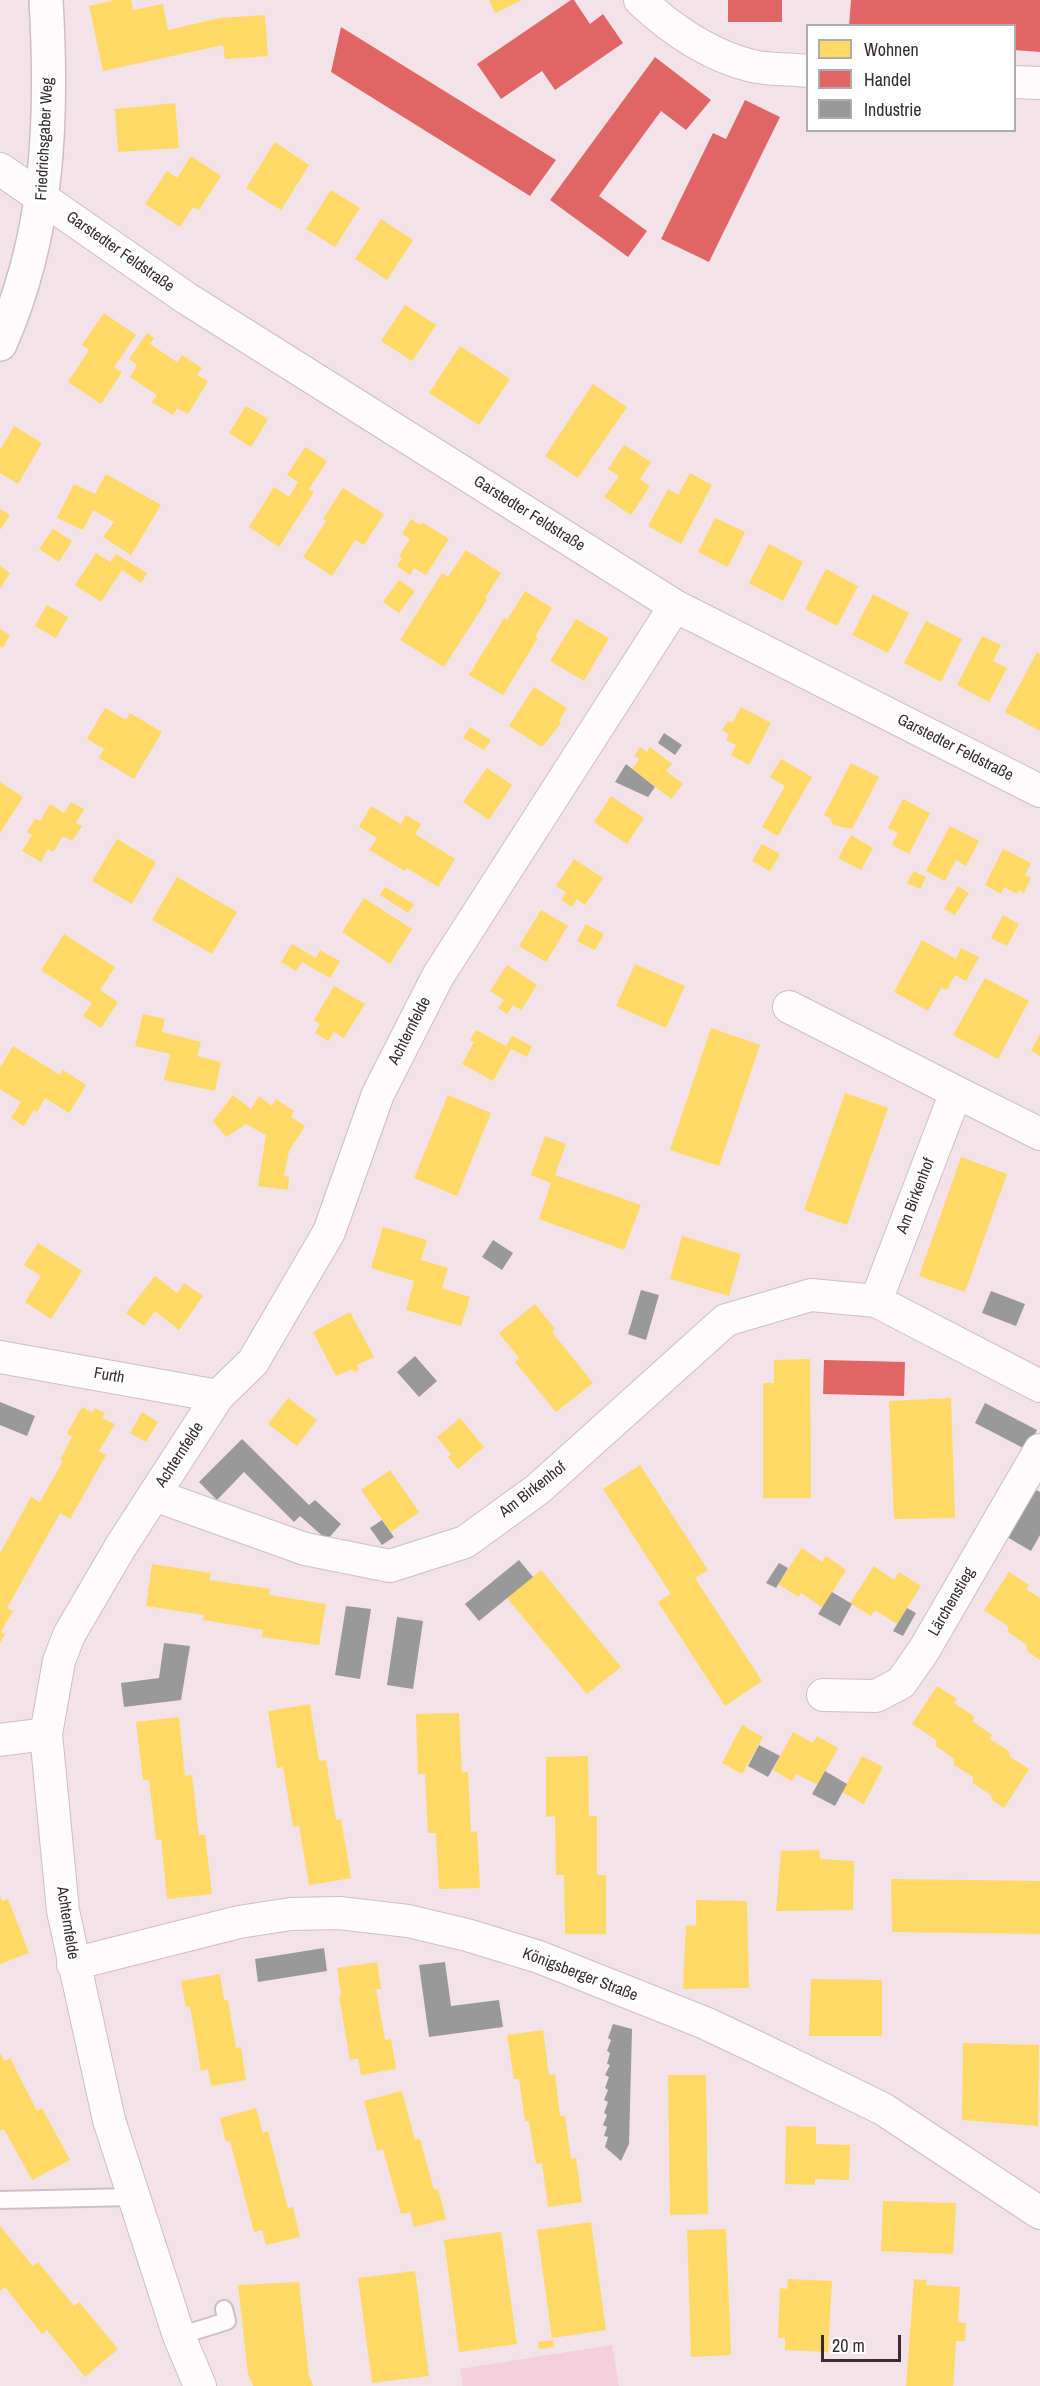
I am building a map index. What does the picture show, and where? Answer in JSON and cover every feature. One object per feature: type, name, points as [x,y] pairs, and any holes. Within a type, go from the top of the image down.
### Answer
[{"type":"main road","name":"Friedrichsgaber Weg","points":[[0,344],[33,249],[42,197],[47,150],[49,42],[46,0]]},
{"type":"street","points":[[640,0],[689,40],[720,55],[753,66],[806,71]]},
{"type":"street","points":[[1016,82],[1040,83]]},
{"type":"street","name":"Garstedter Feldstraße","points":[[0,170],[186,298],[675,606],[1040,791]]},
{"type":"street","name":"Achternfelde","points":[[192,2382],[110,2120],[63,1911],[46,1734],[59,1661],[69,1635],[121,1546],[218,1396],[253,1362],[329,1232],[378,1094],[438,976],[675,606]]},
{"type":"street","points":[[789,1007],[1040,1134]]},
{"type":"street","name":"Am Birkenhof","points":[[876,1300],[956,1092]]},
{"type":"street","name":"Am Birkenhof","points":[[154,1495],[305,1549],[390,1566],[465,1542],[538,1489],[726,1320],[811,1295],[876,1300],[1040,1386]]},
{"type":"street","name":"Furth","points":[[0,1357],[218,1396]]},
{"type":"street","name":"Lärchenstieg","points":[[823,1695],[876,1696],[901,1683],[924,1650],[1040,1450]]},
{"type":"street","points":[[0,1740],[46,1734]]},
{"type":"street","name":"Königsberger Straße","points":[[74,1964],[239,1922],[291,1914],[339,1913],[408,1922],[466,1935],[539,1958],[705,2023],[758,2048],[883,2109],[1040,2213]]},
{"type":"lane","points":[[0,2200],[133,2198]]},
{"type":"lane","points":[[179,2336],[227,2321],[224,2309]]},
{"type":"shaded area","points":[[612,2345],[619,2386],[463,2386],[460,2369]]},
{"type":"building: Wohnen","points":[[115,0],[131,0],[133,10],[163,4],[168,30],[220,18],[265,15],[268,56],[225,59],[223,45],[103,71],[89,6]]},
{"type":"building: Wohnen","points":[[489,0],[522,0],[495,13]]},
{"type":"building: Wohnen","points":[[175,103],[179,148],[118,152],[115,109]]},
{"type":"building: Wohnen","points":[[275,142],[309,165],[281,210],[246,188]]},
{"type":"building: Wohnen","points":[[191,156],[221,176],[199,210],[193,207],[180,227],[145,204],[167,171],[177,178]]},
{"type":"building: Wohnen","points":[[331,190],[360,208],[335,247],[306,229]]},
{"type":"building: Wohnen","points":[[381,219],[413,240],[387,280],[355,259]]},
{"type":"building: Wohnen","points":[[405,305],[436,325],[412,361],[381,341]]},
{"type":"building: Wohnen","points":[[104,313],[136,335],[114,367],[122,372],[101,404],[68,382],[89,350],[82,345]]},
{"type":"building: Wohnen","points":[[147,333],[154,338],[150,344],[177,362],[182,355],[202,368],[197,375],[208,381],[188,414],[177,408],[173,415],[152,402],[157,395],[130,377],[137,365],[129,359]]},
{"type":"building: Wohnen","points":[[460,346],[510,379],[479,425],[429,393]]},
{"type":"building: Wohnen","points":[[593,384],[627,407],[578,478],[545,456]]},
{"type":"building: Wohnen","points":[[246,406],[268,419],[251,447],[229,433]]},
{"type":"building: Wohnen","points":[[14,426],[42,443],[18,484],[0,473],[0,450]]},
{"type":"building: Wohnen","points":[[624,445],[651,462],[640,479],[650,486],[631,515],[604,497],[619,476],[608,469]]},
{"type":"building: Wohnen","points":[[305,447],[327,461],[309,489],[314,492],[279,547],[249,527],[274,487],[289,497],[298,482],[287,475]]},
{"type":"building: Wohnen","points":[[690,473],[712,485],[681,544],[648,526],[668,489],[678,495]]},
{"type":"building: Wohnen","points":[[106,474],[161,505],[131,555],[103,537],[114,522],[93,510],[83,530],[57,518],[74,484],[95,494]]},
{"type":"building: Wohnen","points":[[343,488],[384,514],[364,545],[355,540],[332,576],[303,557],[326,521],[323,519]]},
{"type":"building: Wohnen","points":[[0,509],[10,515],[0,530]]},
{"type":"building: Wohnen","points":[[715,518],[745,532],[728,567],[698,552]]},
{"type":"building: Wohnen","points":[[411,519],[420,525],[422,522],[449,539],[426,575],[414,568],[410,575],[397,566],[402,558],[399,556],[410,539],[402,534]]},
{"type":"building: Wohnen","points":[[53,529],[72,541],[59,562],[39,549]]},
{"type":"building: Wohnen","points":[[769,544],[803,562],[783,601],[749,583]]},
{"type":"building: Wohnen","points":[[466,550],[501,573],[485,598],[487,600],[444,667],[400,640],[442,573],[448,577]]},
{"type":"building: Wohnen","points":[[96,553],[110,562],[116,554],[147,573],[141,583],[122,570],[101,602],[75,585]]},
{"type":"building: Wohnen","points":[[0,566],[10,573],[0,589]]},
{"type":"building: Wohnen","points":[[826,569],[858,586],[837,626],[805,609]]},
{"type":"building: Wohnen","points":[[399,580],[415,591],[399,613],[383,602]]},
{"type":"building: Wohnen","points":[[525,591],[552,608],[535,637],[538,638],[503,695],[469,675],[504,618],[507,620]]},
{"type":"building: Wohnen","points":[[873,594],[909,613],[888,653],[852,635]]},
{"type":"building: Wohnen","points":[[47,605],[68,617],[56,638],[35,626]]},
{"type":"building: Wohnen","points":[[576,619],[609,638],[584,681],[550,661]]},
{"type":"building: Wohnen","points":[[926,621],[962,639],[941,682],[904,663]]},
{"type":"building: Wohnen","points":[[0,629],[10,635],[3,648],[0,646]]},
{"type":"building: Wohnen","points":[[982,636],[1001,645],[993,661],[1007,668],[989,702],[957,685]]},
{"type":"building: Wohnen","points":[[1037,652],[1040,654],[1040,731],[1005,712]]},
{"type":"building: Wohnen","points":[[534,687],[567,708],[559,721],[561,723],[542,747],[509,726]]},
{"type":"building: Wohnen","points":[[741,707],[771,723],[749,765],[731,755],[736,745],[726,740],[729,734],[722,730],[728,721],[732,723]]},
{"type":"building: Wohnen","points":[[105,708],[126,720],[130,713],[162,732],[134,779],[99,758],[104,749],[87,739]]},
{"type":"building: Wohnen","points":[[470,727],[491,740],[484,750],[463,738]]},
{"type":"building: Wohnen","points":[[640,747],[647,752],[650,747],[672,764],[666,771],[683,784],[671,799],[632,769],[639,759],[634,756]]},
{"type":"building: Wohnen","points":[[781,759],[812,777],[778,836],[762,827],[785,786],[770,777]]},
{"type":"building: Wohnen","points":[[851,763],[879,777],[852,829],[833,825],[830,818],[824,815]]},
{"type":"building: Wohnen","points":[[487,768],[512,785],[489,820],[463,802]]},
{"type":"building: Wohnen","points":[[0,782],[23,797],[0,833]]},
{"type":"building: Wohnen","points":[[611,796],[644,818],[627,844],[594,822]]},
{"type":"building: Wohnen","points":[[903,799],[930,813],[909,854],[892,845],[898,833],[888,828]]},
{"type":"building: Wohnen","points":[[71,802],[84,809],[76,823],[82,826],[72,841],[63,836],[53,852],[48,849],[41,862],[22,851],[32,835],[27,832],[35,819],[40,821],[50,804],[64,813]]},
{"type":"building: Wohnen","points":[[371,806],[401,824],[406,815],[421,824],[415,834],[455,859],[438,887],[407,868],[405,871],[369,850],[377,838],[359,827]]},
{"type":"building: Wohnen","points":[[950,826],[979,841],[966,866],[956,860],[945,881],[926,871]]},
{"type":"building: Wohnen","points":[[851,835],[873,848],[861,870],[838,858]]},
{"type":"building: Wohnen","points":[[117,839],[156,862],[132,904],[92,881]]},
{"type":"building: Wohnen","points":[[762,844],[780,854],[770,871],[752,861]]},
{"type":"building: Wohnen","points":[[1003,849],[1031,863],[1025,875],[1031,878],[1024,893],[1019,890],[1017,894],[1004,887],[1001,894],[985,885]]},
{"type":"building: Wohnen","points":[[574,859],[603,878],[585,905],[577,899],[572,907],[561,900],[566,892],[556,886]]},
{"type":"building: Wohnen","points":[[914,871],[926,877],[920,889],[907,883]]},
{"type":"building: Wohnen","points":[[177,877],[237,912],[212,954],[152,920]]},
{"type":"building: Wohnen","points":[[958,886],[969,893],[955,915],[944,909]]},
{"type":"building: Wohnen","points":[[385,887],[414,904],[408,913],[380,895]]},
{"type":"building: Wohnen","points":[[364,898],[412,929],[390,964],[342,932]]},
{"type":"building: Wohnen","points":[[541,910],[568,926],[546,962],[519,946]]},
{"type":"building: Wohnen","points":[[1003,915],[1019,924],[1007,946],[991,938]]},
{"type":"building: Wohnen","points":[[586,924],[604,934],[595,950],[577,941]]},
{"type":"building: Wohnen","points":[[64,934],[115,967],[100,990],[118,1002],[101,1028],[83,1016],[92,1003],[41,970]]},
{"type":"building: Wohnen","points":[[922,940],[956,959],[961,948],[979,957],[966,981],[955,975],[947,990],[941,988],[928,1011],[894,992]]},
{"type":"building: Wohnen","points":[[292,944],[316,958],[320,950],[340,961],[330,978],[302,962],[296,971],[281,962]]},
{"type":"building: Wohnen","points":[[635,964],[685,986],[666,1028],[616,1006]]},
{"type":"building: Wohnen","points":[[507,965],[537,985],[521,1010],[513,1005],[507,1014],[498,1008],[504,1000],[490,991]]},
{"type":"building: Wohnen","points":[[985,978],[1029,1001],[998,1059],[953,1035]]},
{"type":"building: Wohnen","points":[[334,986],[365,1004],[344,1038],[334,1032],[328,1041],[315,1033],[320,1024],[314,1020]]},
{"type":"building: Wohnen","points":[[143,1014],[165,1019],[162,1032],[201,1042],[197,1056],[221,1062],[215,1091],[164,1080],[170,1054],[135,1046]]},
{"type":"building: Wohnen","points":[[711,1028],[760,1045],[719,1166],[670,1150]]},
{"type":"building: Wohnen","points":[[476,1030],[506,1046],[512,1036],[532,1046],[527,1057],[511,1049],[493,1081],[462,1064],[474,1042],[470,1040]]},
{"type":"building: Wohnen","points":[[1040,1034],[1040,1056],[1031,1051]]},
{"type":"building: Wohnen","points":[[13,1046],[60,1075],[63,1070],[86,1085],[69,1113],[45,1098],[37,1112],[34,1110],[24,1126],[11,1118],[21,1102],[0,1089],[0,1068]]},
{"type":"building: Wohnen","points":[[845,1093],[888,1108],[847,1225],[804,1210]]},
{"type":"building: Wohnen","points":[[233,1095],[251,1109],[259,1096],[272,1106],[276,1099],[294,1111],[291,1117],[305,1126],[289,1151],[284,1176],[289,1177],[288,1190],[258,1186],[266,1135],[246,1124],[226,1137],[213,1121]]},
{"type":"building: Wohnen","points":[[448,1095],[491,1113],[457,1196],[414,1178]]},
{"type":"building: Wohnen","points":[[545,1136],[566,1144],[555,1175],[641,1205],[624,1250],[539,1219],[551,1183],[531,1175]]},
{"type":"building: Wohnen","points":[[961,1157],[1007,1174],[965,1292],[919,1276]]},
{"type":"building: Wohnen","points":[[383,1227],[427,1240],[421,1260],[448,1268],[442,1288],[470,1297],[461,1326],[406,1310],[414,1281],[371,1268]]},
{"type":"building: Wohnen","points":[[682,1236],[741,1254],[729,1296],[670,1279]]},
{"type":"building: Wohnen","points":[[38,1243],[82,1271],[51,1319],[25,1302],[41,1276],[24,1265]]},
{"type":"building: Wohnen","points":[[155,1276],[177,1293],[184,1283],[203,1296],[179,1330],[155,1311],[144,1326],[126,1313]]},
{"type":"building: Wohnen","points":[[535,1304],[555,1329],[552,1332],[593,1383],[556,1412],[515,1362],[519,1358],[499,1333]]},
{"type":"building: Wohnen","points":[[350,1312],[374,1357],[357,1365],[359,1370],[354,1372],[352,1369],[336,1376],[313,1332]]},
{"type":"building: Wohnen","points":[[810,1359],[811,1498],[763,1498],[763,1383],[774,1383],[774,1360]]},
{"type":"building: Wohnen","points":[[288,1398],[317,1420],[297,1446],[268,1424]]},
{"type":"building: Wohnen","points":[[951,1398],[955,1518],[894,1519],[889,1401]]},
{"type":"building: Wohnen","points":[[82,1407],[92,1412],[95,1408],[105,1413],[102,1418],[115,1424],[99,1451],[106,1455],[70,1519],[60,1513],[7,1608],[13,1611],[1,1632],[5,1634],[0,1643],[0,1553],[31,1497],[40,1502],[63,1461],[60,1460],[72,1437],[67,1433]]},
{"type":"building: Wohnen","points":[[142,1412],[158,1422],[146,1442],[130,1433]]},
{"type":"building: Wohnen","points":[[460,1418],[484,1447],[458,1469],[448,1457],[451,1454],[437,1437]]},
{"type":"building: Wohnen","points":[[640,1465],[708,1570],[695,1578],[762,1681],[725,1706],[658,1602],[671,1594],[603,1489]]},
{"type":"building: Wohnen","points":[[390,1470],[419,1512],[391,1532],[361,1490]]},
{"type":"building: Wohnen","points":[[802,1548],[822,1562],[826,1556],[846,1570],[823,1608],[801,1593],[798,1597],[778,1584]]},
{"type":"building: Wohnen","points":[[152,1564],[211,1573],[209,1580],[270,1589],[269,1595],[326,1604],[319,1645],[262,1637],[263,1630],[203,1620],[204,1615],[146,1606]]},
{"type":"building: Wohnen","points":[[874,1566],[894,1580],[899,1572],[921,1586],[897,1624],[875,1610],[871,1616],[850,1603]]},
{"type":"building: Wohnen","points":[[541,1570],[621,1667],[587,1694],[507,1598]]},
{"type":"building: Wohnen","points":[[1009,1572],[1029,1585],[1026,1589],[1040,1598],[1040,1660],[1027,1651],[1027,1645],[1008,1632],[1008,1626],[984,1610]]},
{"type":"building: Wohnen","points":[[937,1686],[957,1699],[954,1703],[975,1717],[972,1721],[992,1735],[990,1739],[1010,1752],[1009,1756],[1029,1769],[1004,1808],[992,1800],[991,1795],[973,1783],[973,1777],[954,1765],[954,1759],[936,1746],[936,1740],[912,1724]]},
{"type":"building: Wohnen","points":[[310,1704],[319,1761],[326,1760],[336,1820],[341,1819],[351,1878],[309,1885],[299,1826],[293,1827],[283,1767],[277,1768],[268,1711]]},
{"type":"building: Wohnen","points":[[459,1713],[462,1772],[468,1772],[471,1832],[477,1831],[480,1888],[439,1889],[436,1833],[428,1833],[425,1774],[418,1774],[416,1714]]},
{"type":"building: Wohnen","points":[[179,1717],[185,1776],[192,1775],[199,1835],[205,1835],[212,1894],[167,1899],[161,1839],[156,1840],[149,1780],[143,1780],[136,1722]]},
{"type":"building: Wohnen","points":[[742,1725],[763,1737],[742,1774],[722,1763]]},
{"type":"building: Wohnen","points":[[793,1732],[813,1743],[817,1736],[838,1748],[818,1785],[796,1774],[792,1781],[773,1770]]},
{"type":"building: Wohnen","points":[[588,1756],[589,1816],[597,1816],[597,1875],[606,1875],[606,1934],[565,1934],[564,1875],[556,1875],[555,1816],[546,1817],[546,1757]]},
{"type":"building: Wohnen","points":[[862,1756],[883,1767],[864,1804],[842,1792]]},
{"type":"building: Wohnen","points":[[819,1850],[820,1859],[854,1861],[853,1910],[776,1911],[781,1851]]},
{"type":"building: Wohnen","points":[[891,1879],[1040,1881],[1040,1934],[892,1932]]},
{"type":"building: Wohnen","points":[[0,1896],[2,1901],[8,1899],[29,1953],[0,1964]]},
{"type":"building: Wohnen","points":[[696,1900],[747,1901],[749,1988],[683,1989],[686,1925],[696,1926]]},
{"type":"building: Wohnen","points":[[377,1962],[381,1989],[376,1989],[385,2040],[391,2039],[396,2069],[361,2075],[358,2058],[350,2060],[339,1996],[341,1995],[337,1968]]},
{"type":"building: Wohnen","points":[[220,1974],[224,2000],[228,2000],[236,2048],[241,2047],[246,2080],[211,2086],[208,2069],[201,2071],[190,2006],[186,2007],[181,1981]]},
{"type":"building: Wohnen","points":[[811,1979],[882,1980],[882,2036],[809,2036]]},
{"type":"building: Wohnen","points":[[543,2030],[549,2075],[555,2074],[560,2116],[565,2116],[571,2159],[576,2158],[582,2202],[548,2207],[542,2163],[536,2164],[529,2121],[525,2121],[519,2079],[514,2079],[507,2035]]},
{"type":"building: Wohnen","points":[[963,2043],[1039,2045],[1038,2126],[962,2120]]},
{"type":"building: Wohnen","points":[[0,2053],[4,2061],[10,2058],[37,2111],[42,2108],[70,2160],[32,2180],[4,2129],[0,2131]]},
{"type":"building: Wohnen","points":[[668,2075],[706,2075],[708,2214],[670,2215]]},
{"type":"building: Wohnen","points":[[402,2091],[415,2140],[420,2139],[434,2190],[438,2189],[446,2219],[414,2227],[410,2212],[401,2214],[383,2149],[377,2151],[364,2101]]},
{"type":"building: Wohnen","points":[[256,2108],[263,2133],[268,2131],[288,2208],[293,2207],[300,2237],[266,2245],[262,2230],[254,2232],[230,2141],[226,2142],[220,2118]]},
{"type":"building: Wohnen","points":[[786,2126],[816,2127],[816,2144],[850,2145],[849,2180],[815,2179],[815,2185],[785,2184]]},
{"type":"building: Wohnen","points":[[883,2201],[956,2203],[953,2254],[881,2251]]},
{"type":"building: Wohnen","points":[[591,2222],[606,2330],[552,2338],[537,2230]]},
{"type":"building: Wohnen","points":[[0,2226],[33,2266],[38,2262],[74,2306],[79,2302],[118,2349],[85,2377],[47,2330],[42,2334],[5,2287],[0,2291]]},
{"type":"building: Wohnen","points":[[726,2229],[731,2355],[691,2357],[687,2230]]},
{"type":"building: Wohnen","points":[[501,2232],[517,2344],[459,2352],[444,2240]]},
{"type":"building: Wohnen","points":[[415,2271],[429,2376],[372,2383],[358,2278]]},
{"type":"building: Wohnen","points":[[788,2279],[832,2281],[828,2352],[785,2350],[785,2338],[778,2338],[780,2288],[787,2289]]},
{"type":"building: Wohnen","points":[[914,2279],[927,2280],[926,2285],[960,2287],[958,2322],[966,2323],[965,2341],[956,2341],[953,2386],[906,2386]]},
{"type":"building: Wohnen","points":[[299,2282],[309,2376],[313,2386],[253,2386],[248,2374],[238,2285]]},
{"type":"building: Wohnen","points":[[553,2340],[554,2347],[539,2349],[538,2342]]},
{"type":"building: Handel","points":[[574,0],[590,24],[603,14],[623,43],[555,90],[542,71],[501,99],[477,64]]},
{"type":"building: Handel","points":[[728,0],[782,0],[782,22],[728,22]]},
{"type":"building: Handel","points":[[851,0],[1040,0],[1040,52],[1016,50],[1016,24],[849,24]]},
{"type":"building: Handel","points":[[341,27],[556,160],[530,196],[331,72]]},
{"type":"building: Handel","points":[[655,57],[711,100],[686,130],[661,111],[599,196],[647,231],[628,257],[550,200]]},
{"type":"building: Handel","points":[[745,100],[780,117],[709,262],[661,239],[713,133],[726,139]]},
{"type":"building: Handel","points":[[824,1360],[905,1362],[904,1396],[823,1394]]},
{"type":"building: Industrie","points":[[664,733],[682,745],[675,755],[658,743]]},
{"type":"building: Industrie","points":[[626,764],[655,787],[648,797],[615,782]]},
{"type":"building: Industrie","points":[[493,1240],[513,1253],[502,1270],[482,1257]]},
{"type":"building: Industrie","points":[[641,1290],[659,1295],[646,1340],[628,1334]]},
{"type":"building: Industrie","points":[[991,1291],[1025,1304],[1016,1326],[982,1313]]},
{"type":"building: Industrie","points":[[415,1356],[437,1381],[419,1397],[397,1372]]},
{"type":"building: Industrie","points":[[0,1402],[35,1416],[27,1436],[0,1425]]},
{"type":"building: Industrie","points":[[985,1403],[1037,1430],[1027,1450],[975,1423]]},
{"type":"building: Industrie","points":[[242,1439],[309,1505],[315,1500],[341,1524],[327,1540],[300,1516],[294,1522],[244,1472],[217,1500],[199,1482]]},
{"type":"building: Industrie","points":[[1034,1489],[1040,1492],[1040,1535],[1031,1551],[1007,1537]]},
{"type":"building: Industrie","points":[[382,1520],[394,1537],[382,1545],[370,1528]]},
{"type":"building: Industrie","points":[[519,1560],[533,1577],[479,1621],[465,1604]]},
{"type":"building: Industrie","points":[[779,1563],[788,1568],[776,1588],[766,1583]]},
{"type":"building: Industrie","points":[[832,1592],[852,1604],[840,1626],[818,1614]]},
{"type":"building: Industrie","points":[[346,1606],[371,1609],[360,1679],[335,1675]]},
{"type":"building: Industrie","points":[[907,1608],[916,1613],[903,1636],[893,1631]]},
{"type":"building: Industrie","points":[[397,1617],[423,1621],[413,1689],[387,1685]]},
{"type":"building: Industrie","points":[[164,1643],[190,1646],[181,1700],[124,1707],[121,1683],[159,1678]]},
{"type":"building: Industrie","points":[[759,1745],[780,1756],[768,1777],[748,1766]]},
{"type":"building: Industrie","points":[[825,1771],[847,1784],[835,1806],[812,1794]]},
{"type":"building: Industrie","points":[[324,1948],[327,1971],[258,1982],[255,1959]]},
{"type":"building: Industrie","points":[[445,1962],[451,2006],[499,2000],[503,2027],[429,2037],[419,1965]]},
{"type":"building: Industrie","points":[[613,2024],[632,2029],[629,2144],[621,2161],[605,2147],[608,2137],[604,2136],[607,2127],[603,2125],[608,2102],[604,2100],[609,2077],[605,2075],[610,2065],[607,2064],[610,2053],[607,2051],[611,2040],[608,2038]]}]
